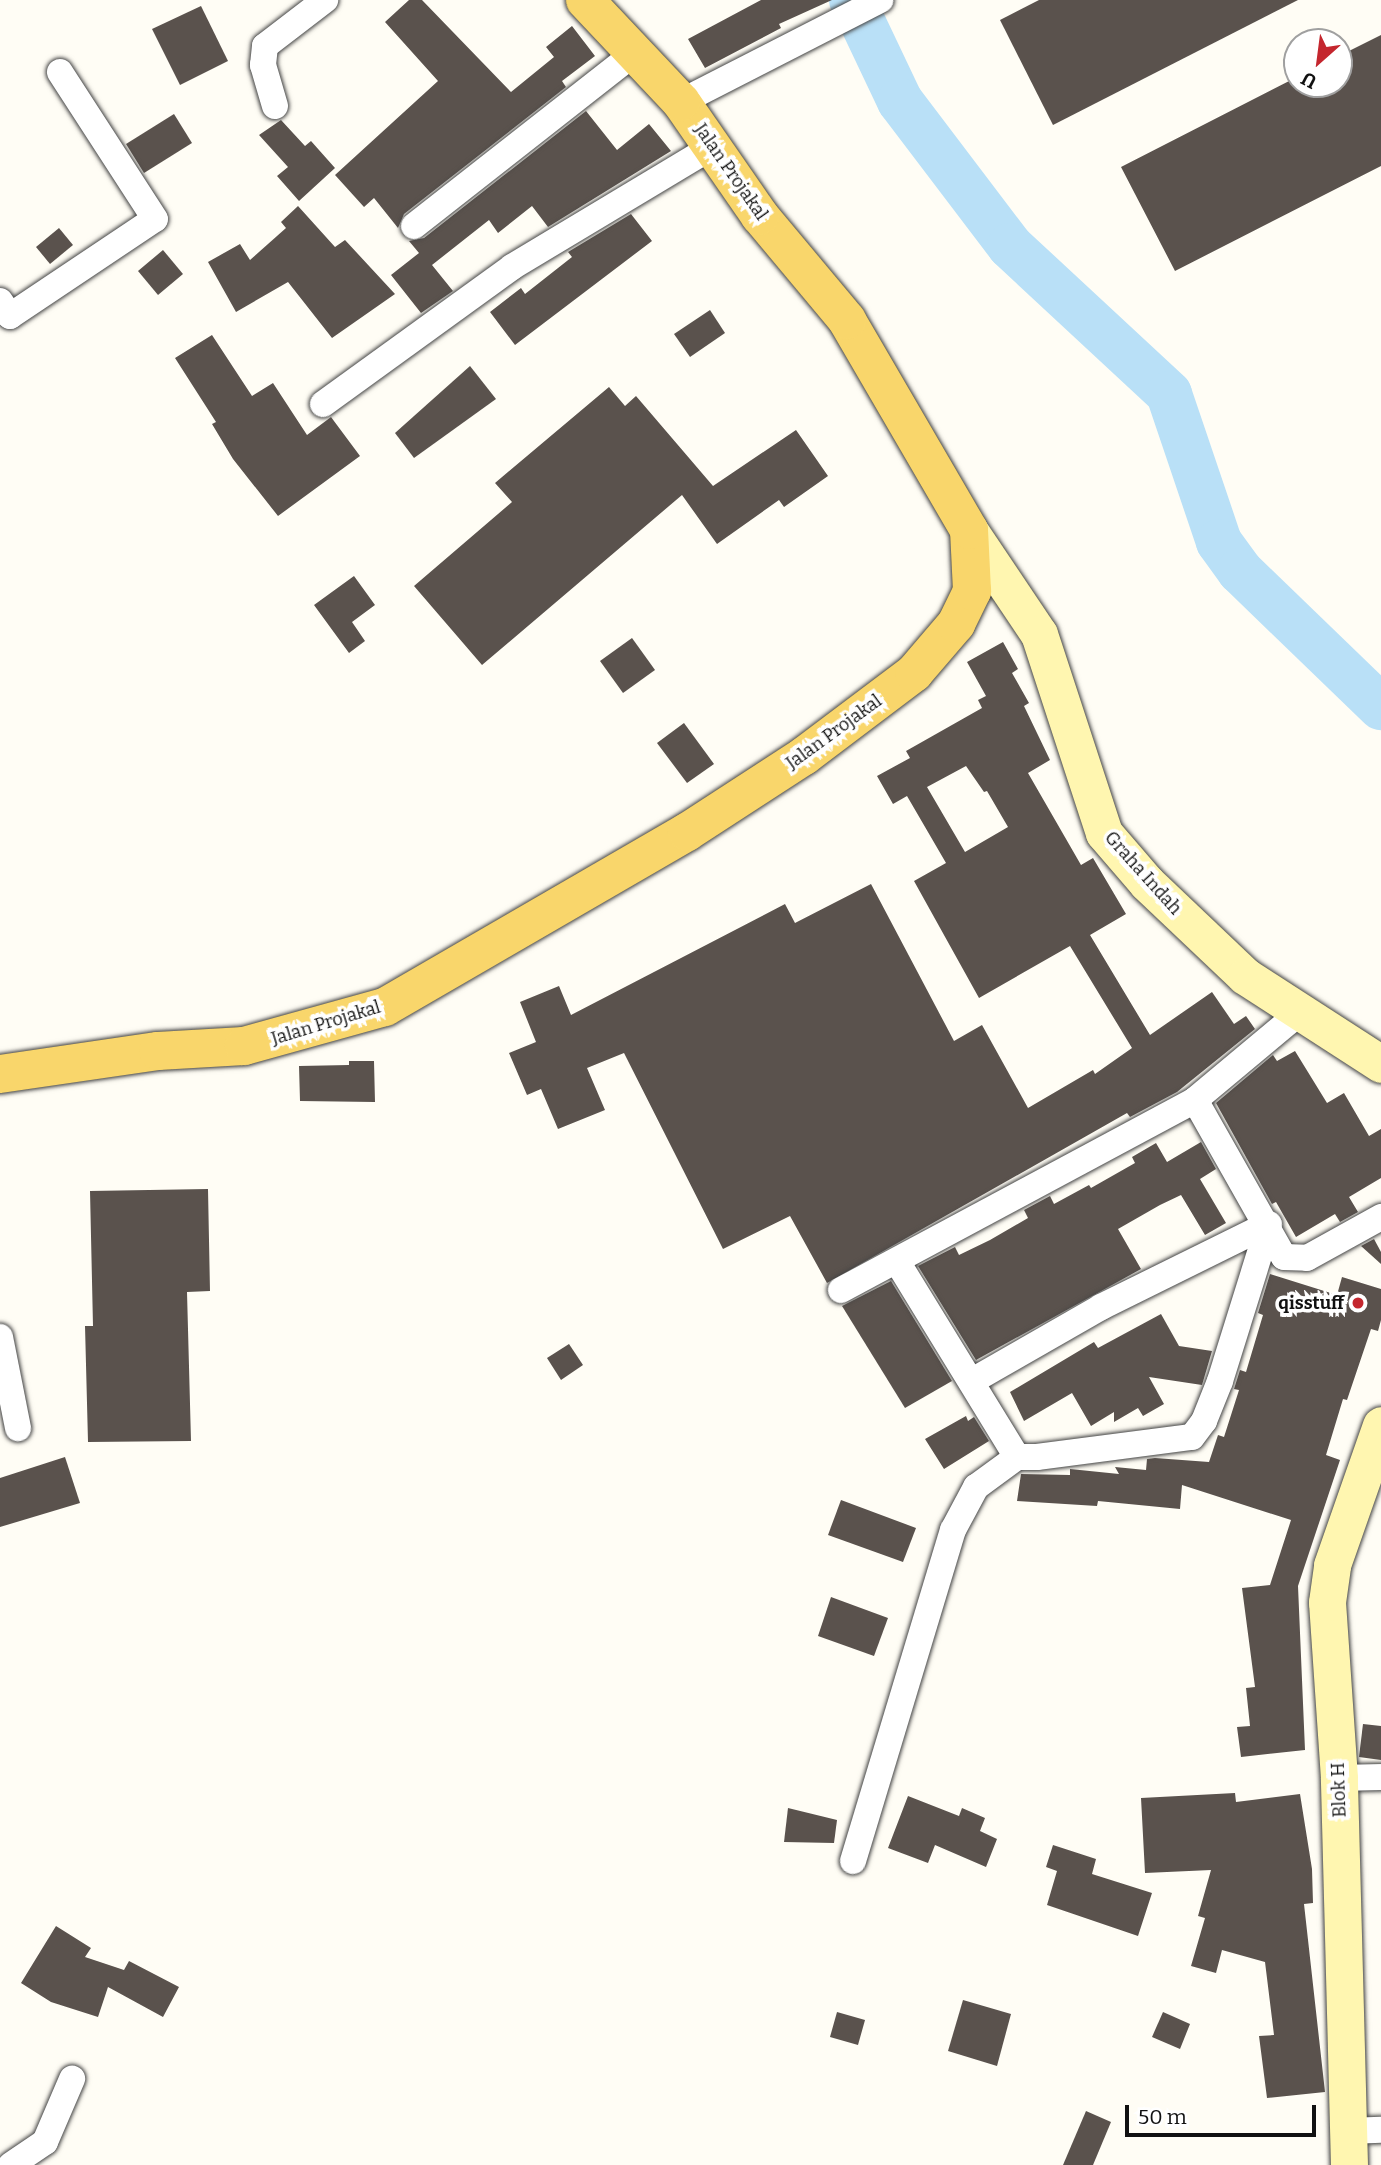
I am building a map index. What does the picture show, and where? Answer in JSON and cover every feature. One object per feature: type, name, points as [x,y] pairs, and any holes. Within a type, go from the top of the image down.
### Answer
[{"type":"main road","name":"Jalan Projakal","points":[[0,1074],[159,1051],[244,1046],[290,1036],[397,1000],[687,832],[804,757],[914,673],[956,624],[972,592],[969,530],[847,320],[760,216],[681,102],[585,0]]},
{"type":"street","points":[[275,106],[263,65],[265,46],[325,0]]},
{"type":"street","points":[[681,102],[876,2]]},
{"type":"street","points":[[414,226],[635,53]]},
{"type":"street","points":[[0,301],[10,316],[155,219],[60,72]]},
{"type":"street","points":[[323,404],[512,267],[712,147]]},
{"type":"street","name":"Graha Indah","points":[[969,530],[1039,634],[1104,833],[1147,883],[1245,976],[1381,1064]]},
{"type":"street","points":[[841,1290],[898,1263],[1195,1100],[1299,1013]]},
{"type":"street","points":[[1195,1100],[1269,1224],[1284,1257],[1294,1260],[1307,1258],[1381,1217]]},
{"type":"street","points":[[972,1381],[1101,1307],[1269,1224]]},
{"type":"street","points":[[853,1861],[953,1530],[976,1487],[1017,1457],[1192,1437],[1205,1421],[1220,1381],[1269,1224]]},
{"type":"street","points":[[898,1263],[1017,1457]]},
{"type":"street","points":[[0,1337],[18,1428]]},
{"type":"street","name":"Blok H","points":[[1359,2142],[1327,1602],[1332,1565],[1381,1425]]},
{"type":"street","points":[[1339,1778],[1381,1777]]},
{"type":"street","points":[[11,2165],[45,2142],[72,2079]]},
{"type":"building","points":[[409,0],[422,0],[511,92],[554,57],[546,47],[572,26],[595,56],[562,81],[566,87],[404,214],[398,228],[374,198],[364,207],[335,175],[438,81],[385,22]]},
{"type":"building","points":[[761,0],[832,0],[779,24],[781,28],[705,68],[688,39]]},
{"type":"building","points":[[1039,0],[1298,0],[1053,125],[1000,20]]},
{"type":"building","points":[[201,6],[228,61],[180,85],[152,29]]},
{"type":"building","points":[[1381,35],[1381,166],[1175,271],[1121,167],[1283,84],[1283,98],[1353,98],[1353,49]]},
{"type":"building","points":[[586,111],[617,150],[649,124],[671,151],[548,227],[532,206],[498,233],[489,220],[432,265],[453,291],[421,313],[391,275],[419,253],[409,241],[424,238]]},
{"type":"building","points":[[174,114],[192,143],[144,173],[126,144]]},
{"type":"building","points":[[281,120],[305,146],[311,141],[335,168],[299,201],[277,176],[288,167],[259,135]]},
{"type":"building","points":[[298,206],[335,247],[345,240],[395,294],[332,338],[288,282],[236,312],[208,262],[240,244],[250,260],[286,228],[281,222]]},
{"type":"building","points":[[631,214],[652,241],[515,345],[490,312],[521,288],[525,294],[572,257],[568,252]]},
{"type":"building","points":[[59,228],[73,245],[50,264],[36,247]]},
{"type":"building","points":[[163,250],[183,274],[158,295],[138,271]]},
{"type":"building","points":[[710,310],[725,333],[690,357],[674,334]]},
{"type":"building","points":[[212,335],[252,396],[273,383],[307,435],[331,417],[360,456],[278,516],[233,459],[212,424],[216,422],[175,358]]},
{"type":"building","points":[[470,366],[496,399],[414,458],[395,433]]},
{"type":"building","points":[[609,387],[625,406],[636,396],[713,486],[796,430],[828,476],[784,507],[779,500],[717,544],[682,495],[482,665],[414,586],[512,502],[495,483]]},
{"type":"building","points":[[354,576],[375,605],[352,622],[365,641],[349,653],[314,605]]},
{"type":"building","points":[[632,638],[655,670],[623,693],[600,661]]},
{"type":"building","points":[[1003,642],[1018,669],[1012,673],[1029,703],[1024,706],[1050,760],[1028,773],[1081,865],[1093,858],[1126,914],[1090,935],[1150,1035],[1212,992],[1234,1024],[1246,1016],[1255,1029],[1177,1092],[1130,1117],[1127,1113],[827,1283],[790,1216],[723,1249],[624,1053],[587,1068],[605,1110],[558,1129],[541,1089],[527,1095],[509,1053],[536,1042],[520,1002],[559,986],[571,1015],[785,904],[795,923],[871,884],[954,1041],[982,1025],[1028,1108],[1093,1070],[1095,1074],[1132,1048],[1070,946],[979,998],[914,881],[946,863],[907,796],[893,804],[877,776],[910,758],[906,751],[982,708],[978,700],[986,696],[967,662]],"holes":[[[966,766],[984,792],[987,791],[1008,827],[965,852],[927,787]]]},
{"type":"building","points":[[684,723],[714,764],[687,783],[657,743]]},
{"type":"building","points":[[1295,1051],[1327,1103],[1344,1093],[1369,1136],[1381,1129],[1381,1178],[1349,1197],[1358,1212],[1340,1222],[1335,1214],[1296,1237],[1276,1202],[1272,1204],[1216,1103],[1273,1055],[1277,1061]]},
{"type":"building","points":[[349,1061],[374,1061],[375,1102],[300,1101],[299,1066],[349,1065]]},
{"type":"building","points":[[1201,1142],[1216,1169],[1200,1179],[1226,1223],[1205,1235],[1181,1195],[1160,1205],[1118,1229],[1141,1269],[976,1360],[918,1266],[955,1247],[959,1255],[990,1240],[1028,1218],[1024,1210],[1050,1196],[1054,1204],[1089,1185],[1091,1188],[1135,1163],[1132,1157],[1156,1143],[1167,1162]]},
{"type":"building","points":[[208,1189],[210,1291],[187,1292],[191,1441],[88,1442],[85,1326],[93,1326],[90,1191]]},
{"type":"building","points":[[1374,1239],[1381,1252],[1381,1264],[1361,1246]]},
{"type":"building","points":[[1270,1274],[1337,1295],[1342,1277],[1381,1289],[1381,1320],[1378,1331],[1371,1329],[1347,1400],[1343,1399],[1326,1455],[1340,1460],[1298,1586],[1305,1750],[1241,1757],[1237,1727],[1250,1726],[1246,1688],[1255,1687],[1242,1588],[1270,1585],[1291,1520],[1182,1485],[1180,1509],[1098,1501],[1097,1506],[1017,1501],[1021,1474],[1070,1475],[1070,1469],[1119,1474],[1115,1467],[1146,1470],[1147,1459],[1155,1458],[1209,1462],[1218,1435],[1224,1437],[1239,1390],[1234,1389],[1240,1370],[1246,1372],[1263,1315],[1258,1313]]},
{"type":"building","points":[[891,1281],[952,1381],[905,1408],[842,1306]]},
{"type":"building","points":[[1161,1314],[1179,1346],[1212,1351],[1202,1385],[1149,1377],[1164,1404],[1143,1416],[1138,1408],[1114,1422],[1114,1412],[1091,1426],[1072,1393],[1024,1421],[1010,1392],[1094,1342],[1098,1348]]},
{"type":"building","points":[[569,1344],[583,1365],[561,1380],[547,1358]]},
{"type":"building","points":[[966,1416],[968,1421],[974,1417],[989,1441],[944,1469],[925,1439]]},
{"type":"building","points":[[65,1457],[80,1503],[0,1527],[0,1478]]},
{"type":"building","points":[[841,1500],[916,1528],[903,1562],[828,1535]]},
{"type":"building","points":[[831,1597],[888,1618],[874,1656],[818,1636]]},
{"type":"building","points":[[1363,1724],[1381,1726],[1381,1760],[1359,1757]]},
{"type":"building","points":[[1235,1793],[1236,1802],[1300,1794],[1312,1869],[1313,1903],[1304,1904],[1325,2092],[1267,2098],[1259,2036],[1274,2035],[1265,1962],[1222,1950],[1216,1973],[1191,1966],[1205,1918],[1198,1916],[1211,1870],[1145,1873],[1141,1798]]},
{"type":"building","points":[[908,1796],[959,1816],[962,1808],[985,1818],[980,1831],[997,1839],[986,1867],[935,1845],[928,1863],[888,1848]]},
{"type":"building","points":[[788,1808],[837,1820],[834,1843],[784,1842]]},
{"type":"building","points":[[1053,1845],[1096,1859],[1092,1874],[1152,1893],[1138,1936],[1047,1905],[1057,1871],[1046,1867]]},
{"type":"building","points":[[56,1926],[91,1948],[85,1957],[124,1970],[129,1961],[179,1987],[163,2017],[108,1987],[98,2017],[51,2002],[21,1983]]},
{"type":"building","points":[[963,2000],[1011,2014],[997,2066],[948,2051]]},
{"type":"building","points":[[837,2012],[865,2020],[858,2045],[830,2037]]},
{"type":"building","points":[[1163,2012],[1190,2024],[1180,2049],[1152,2037]]},
{"type":"building","points":[[1086,2111],[1111,2122],[1093,2165],[1063,2165]]},
{"type":"waterway","points":[[852,0],[900,101],[1010,246],[1169,394],[1219,542],[1240,571],[1381,707]]},
{"type":"place","name":"qisstuff","points":[[1358,1303]]}]
